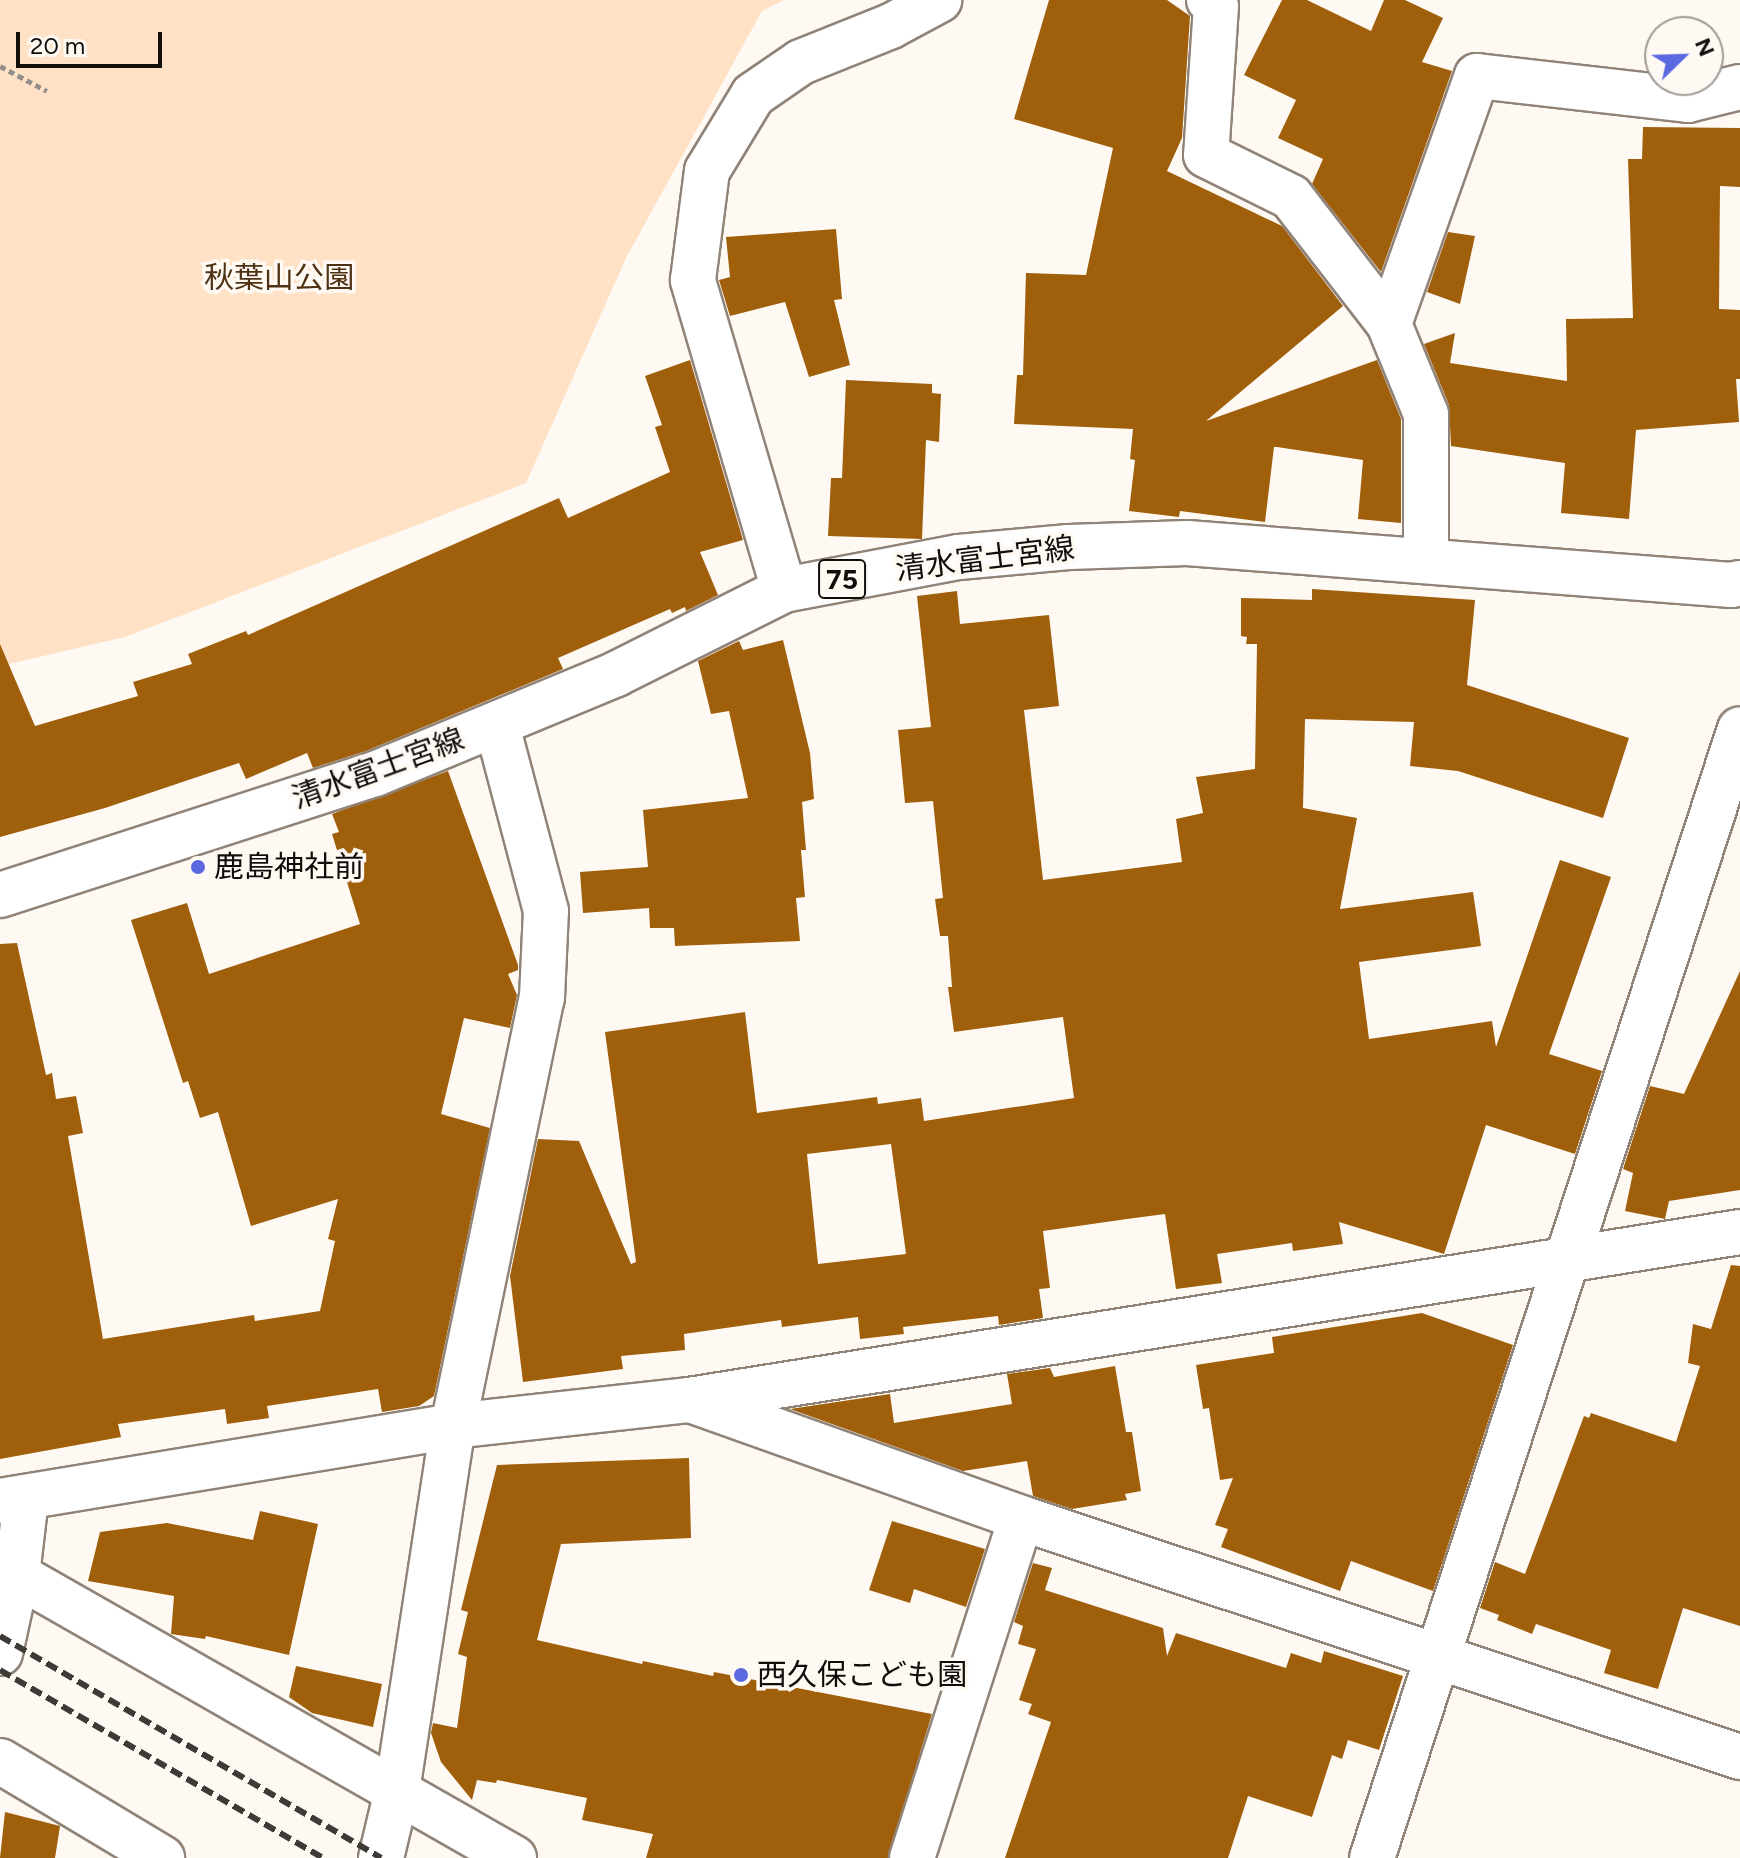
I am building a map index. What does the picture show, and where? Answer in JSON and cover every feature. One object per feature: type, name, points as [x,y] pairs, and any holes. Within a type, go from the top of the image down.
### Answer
[{"type":"street","points":[[784,590],[693,280],[707,171],[753,95],[801,62],[891,26],[939,0]]},
{"type":"street","points":[[1209,0],[1216,6],[1206,155],[1291,197],[1389,324],[1426,414],[1426,559]]},
{"type":"street","points":[[1389,324],[1477,76],[1688,100],[1740,87]]},
{"type":"street","name":"清水富士宮線","points":[[0,895],[375,774],[616,674],[784,590],[959,557],[1069,547],[1187,543],[1426,559],[1731,585],[1740,583]]},
{"type":"street","points":[[381,1858],[397,1791],[453,1426],[542,998],[546,911],[497,725]]},
{"type":"street","points":[[1372,1858],[1568,1258],[1734,773],[1740,729]]},
{"type":"street","points":[[0,1653],[17,1575],[13,1499],[453,1426],[689,1400],[1740,1232]]},
{"type":"street","points":[[689,1400],[1021,1518],[1740,1757]]},
{"type":"street","points":[[912,1858],[1021,1518]]},
{"type":"street","points":[[17,1575],[514,1858]]},
{"type":"street","points":[[0,1761],[162,1858]]},
{"type":"path","points":[[0,66],[47,91]]},
{"type":"green space","name":"秋葉山公園","points":[[0,0],[784,0],[762,11],[626,258],[526,483],[125,637],[0,666]]},
{"type":"building","points":[[1049,0],[1167,0],[1190,16],[1182,138],[1167,171],[1282,226],[1343,306],[1206,421],[1377,360],[1401,419],[1401,523],[1358,519],[1363,460],[1277,447],[1274,447],[1265,522],[1180,511],[1179,517],[1129,511],[1135,460],[1130,459],[1133,429],[1014,424],[1017,375],[1023,375],[1026,273],[1086,275],[1113,148],[1014,119]]},
{"type":"building","points":[[1282,0],[1307,0],[1371,31],[1384,0],[1405,0],[1443,18],[1422,62],[1452,71],[1381,272],[1312,184],[1323,159],[1278,138],[1296,100],[1244,75]]},
{"type":"building","points":[[1643,127],[1740,128],[1740,187],[1720,186],[1719,309],[1740,310],[1740,379],[1736,379],[1739,422],[1636,430],[1629,519],[1561,513],[1565,463],[1451,446],[1449,405],[1424,344],[1455,333],[1450,363],[1567,381],[1566,319],[1633,318],[1628,159],[1642,159]]},
{"type":"building","points":[[836,229],[842,299],[834,300],[850,365],[809,377],[785,302],[730,316],[719,280],[730,277],[726,237]]},
{"type":"building","points":[[1448,232],[1475,236],[1460,304],[1427,292]]},
{"type":"building","points":[[690,360],[743,540],[700,552],[718,595],[686,611],[685,607],[672,613],[670,609],[558,658],[563,669],[366,751],[313,768],[307,753],[246,779],[239,763],[105,808],[0,837],[0,644],[35,726],[138,696],[133,682],[192,664],[188,654],[246,631],[248,635],[559,498],[568,518],[670,472],[655,427],[662,425],[645,376]]},
{"type":"building","points":[[846,380],[932,384],[932,393],[941,394],[939,442],[926,440],[922,539],[828,536],[831,478],[842,478]]},
{"type":"building","points":[[1312,589],[1475,600],[1467,685],[1629,738],[1603,818],[1458,771],[1410,766],[1414,722],[1305,719],[1303,808],[1357,818],[1340,909],[1473,892],[1481,946],[1359,962],[1369,1039],[1492,1021],[1496,1047],[1560,860],[1611,877],[1549,1054],[1602,1071],[1575,1154],[1486,1125],[1444,1254],[1339,1222],[1343,1244],[1293,1251],[1292,1243],[1217,1254],[1222,1283],[1176,1289],[1165,1214],[1127,1219],[1043,1231],[1050,1288],[1039,1289],[1043,1318],[999,1325],[998,1316],[903,1327],[904,1334],[860,1339],[858,1317],[782,1327],[781,1320],[684,1334],[685,1350],[621,1356],[623,1369],[523,1382],[510,1276],[538,1139],[579,1141],[631,1264],[636,1262],[605,1032],[745,1012],[757,1113],[877,1097],[878,1104],[921,1098],[924,1121],[1074,1098],[1063,1017],[954,1032],[948,987],[952,987],[948,936],[940,936],[935,899],[943,898],[933,801],[905,803],[898,730],[931,727],[917,596],[957,591],[960,624],[1049,615],[1059,706],[1024,710],[1043,880],[1182,862],[1176,819],[1203,813],[1196,777],[1255,769],[1257,644],[1246,644],[1247,637],[1241,636],[1241,598],[1312,600]],"holes":[[[891,1144],[906,1254],[818,1264],[807,1154]]]},
{"type":"building","points":[[783,640],[810,753],[814,799],[802,802],[806,850],[801,850],[805,897],[796,898],[800,941],[675,946],[674,928],[650,928],[649,908],[583,913],[580,872],[648,867],[643,810],[748,798],[729,711],[711,714],[698,661],[739,641],[743,650]]},
{"type":"building","points":[[448,771],[518,970],[508,974],[517,995],[510,1028],[464,1018],[441,1114],[490,1128],[434,1396],[419,1406],[382,1412],[378,1389],[267,1406],[269,1418],[227,1424],[225,1409],[118,1424],[121,1437],[0,1459],[0,944],[17,943],[46,1075],[52,1073],[56,1099],[76,1096],[83,1133],[68,1136],[103,1339],[254,1315],[255,1321],[320,1311],[335,1241],[328,1239],[338,1199],[251,1226],[218,1112],[200,1118],[188,1081],[183,1083],[131,920],[187,903],[209,974],[360,924],[332,834],[339,832],[332,814]]},
{"type":"building","points":[[1740,971],[1740,1190],[1669,1201],[1665,1219],[1625,1211],[1633,1173],[1623,1169],[1650,1086],[1684,1094]]},
{"type":"building","points":[[1731,1265],[1740,1266],[1740,1626],[1683,1608],[1658,1689],[1604,1673],[1611,1650],[1536,1624],[1532,1634],[1497,1620],[1499,1615],[1480,1608],[1495,1562],[1525,1574],[1584,1416],[1589,1418],[1591,1413],[1676,1442],[1700,1366],[1688,1363],[1693,1324],[1711,1329]]},
{"type":"building","points":[[1422,1313],[1513,1345],[1433,1591],[1351,1561],[1340,1591],[1221,1547],[1228,1529],[1215,1525],[1233,1478],[1220,1480],[1209,1408],[1203,1409],[1196,1365],[1274,1353],[1272,1337]]},
{"type":"building","points":[[1115,1366],[1126,1432],[1132,1432],[1141,1491],[1125,1494],[1127,1500],[1072,1509],[1033,1496],[1027,1461],[963,1471],[790,1409],[890,1394],[894,1423],[1012,1404],[1007,1374],[1050,1368],[1054,1377]]},
{"type":"building","points":[[689,1458],[691,1538],[561,1544],[537,1640],[642,1664],[643,1661],[713,1676],[714,1672],[932,1714],[888,1858],[646,1858],[653,1834],[582,1820],[587,1798],[497,1780],[496,1783],[477,1780],[472,1800],[441,1762],[431,1733],[433,1723],[457,1728],[467,1657],[458,1654],[468,1612],[461,1610],[497,1465]]},
{"type":"building","points":[[260,1511],[318,1524],[289,1655],[206,1636],[205,1639],[171,1634],[174,1596],[88,1581],[100,1532],[167,1523],[253,1540]]},
{"type":"building","points":[[892,1521],[985,1549],[966,1607],[914,1589],[910,1603],[869,1590]]},
{"type":"building","points":[[1033,1563],[1052,1568],[1045,1590],[1163,1628],[1167,1656],[1176,1633],[1286,1668],[1291,1653],[1321,1663],[1324,1651],[1403,1676],[1379,1750],[1348,1740],[1342,1759],[1332,1755],[1312,1817],[1248,1796],[1228,1858],[1005,1858],[1051,1722],[1028,1714],[1032,1704],[1019,1700],[1036,1649],[1018,1644],[1023,1626],[1014,1622]]},
{"type":"building","points":[[296,1666],[382,1684],[373,1727],[312,1713],[289,1697]]},
{"type":"building","points":[[5,1812],[60,1826],[55,1858],[0,1858]]},
{"type":"railway","points":[[0,1636],[381,1858]]},
{"type":"railway","points":[[0,1670],[323,1858]]},
{"type":"place","name":"鹿島神社前","points":[[198,867]]},
{"type":"place","name":"西久保こども園","points":[[741,1675]]}]
